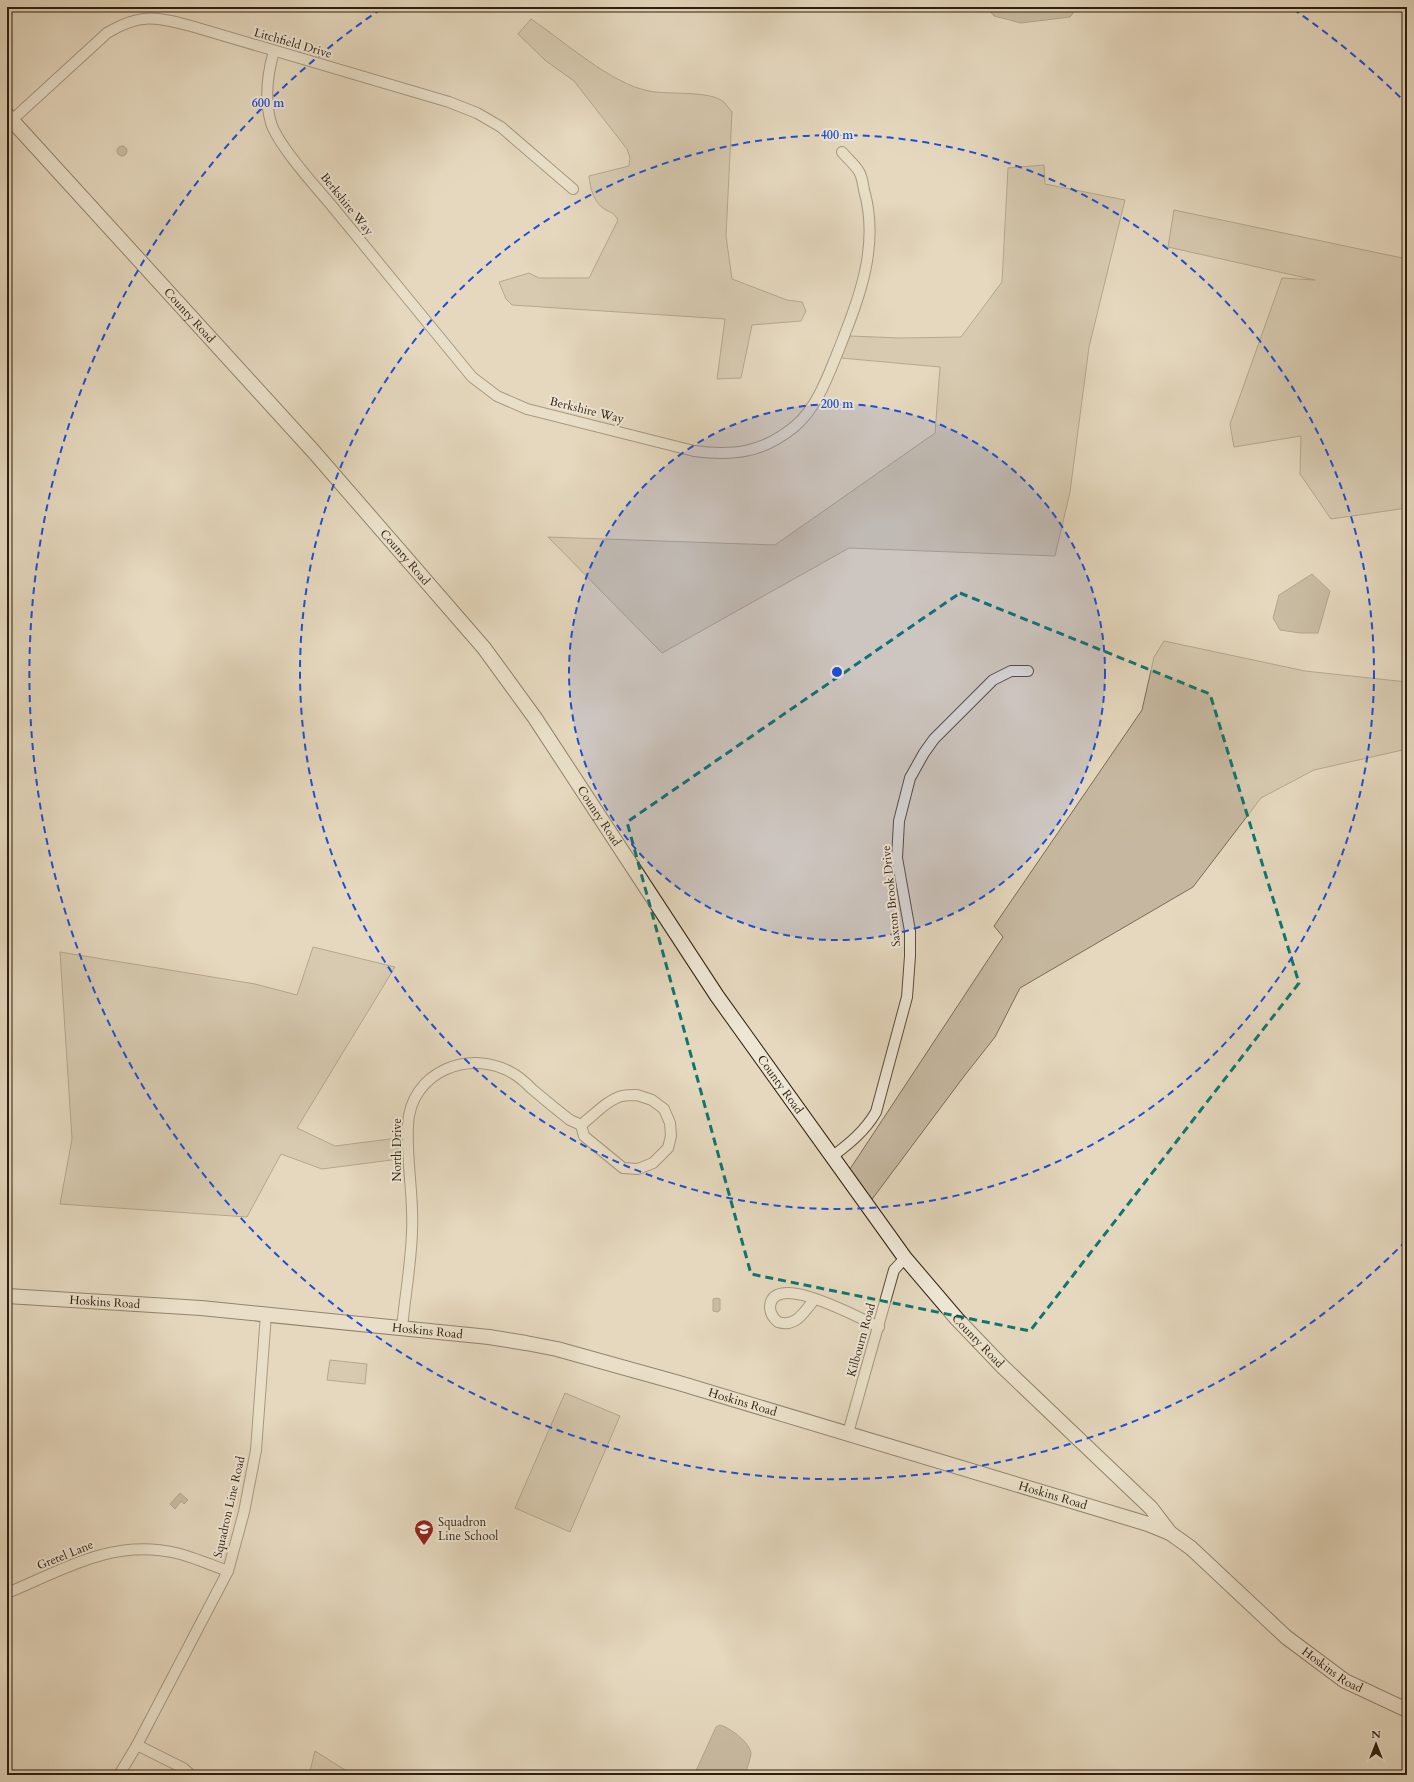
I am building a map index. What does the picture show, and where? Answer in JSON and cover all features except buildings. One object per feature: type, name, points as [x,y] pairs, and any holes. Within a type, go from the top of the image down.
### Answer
[{"type":"street","name":"Litchfield Drive","points":[[9,117],[107,33],[120,25],[140,18],[164,20],[449,102],[477,113],[501,127],[573,189]]},
{"type":"street","name":"Berkshire Way","points":[[274,51],[268,72],[267,106],[272,124],[279,139],[472,377],[497,396],[526,409],[694,451],[719,454],[754,449],[776,440],[793,428],[803,419],[816,402],[852,316],[865,276],[869,252],[867,201],[859,170],[842,152]]},
{"type":"street","name":"County Road","points":[[9,117],[314,452],[484,648],[535,718],[717,996],[906,1258],[958,1319],[1002,1366],[1150,1508],[1170,1533]]},
{"type":"street","name":"Saxton Brook Drive","points":[[833,1156],[869,1124],[876,1112],[906,1004],[910,974],[910,931],[897,858],[899,821],[910,778],[934,739],[993,680],[1011,671],[1028,671]]},
{"type":"street","name":"North Drive","points":[[402,1328],[412,1231],[408,1125],[412,1103],[419,1090],[440,1072],[459,1065],[482,1063],[497,1066],[514,1074],[570,1120],[581,1125]]},
{"type":"street","name":"North Drive","points":[[637,1095],[652,1100],[664,1109],[670,1123],[671,1136],[668,1148],[653,1163],[638,1169],[623,1168],[584,1136],[581,1125],[598,1113],[608,1102],[622,1096],[637,1095]]},
{"type":"street","name":"Kilbourn Road","points":[[848,1433],[894,1270],[906,1258]]},
{"type":"street","name":"Hoskins Road","points":[[7,1296],[101,1301],[266,1314],[489,1337],[557,1349],[679,1383],[1148,1524],[1170,1533],[1191,1548],[1286,1637],[1345,1681],[1407,1710]]},
{"type":"street","points":[[815,1299],[879,1327]]},
{"type":"street","name":"Squadron Line Road","points":[[119,1775],[137,1745],[228,1571],[243,1518],[256,1450],[266,1314]]},
{"type":"street","name":"Gretel Lane","points":[[7,1593],[95,1555],[130,1549],[175,1553],[228,1571]]},
{"type":"street","points":[[137,1745],[183,1768],[191,1775]]},
{"type":"highlighted area","points":[[960,593],[1210,694],[1299,983],[1030,1331],[751,1274],[627,822]]},
{"type":"shaded area","points":[[986,7],[1078,7],[1070,17],[1021,23],[994,16]]},
{"type":"shaded area","points":[[531,19],[588,61],[619,80],[634,87],[649,91],[699,94],[717,98],[724,102],[732,112],[726,236],[732,279],[787,300],[802,302],[806,311],[801,321],[752,325],[741,378],[717,379],[725,319],[512,305],[506,299],[499,282],[529,273],[539,278],[589,278],[618,220],[613,214],[598,204],[590,186],[589,176],[629,166],[630,158],[627,149],[574,81],[546,61],[518,34]]},
{"type":"shaded area","points":[[120,146],[124,146],[126,147],[126,155],[120,156],[117,153],[117,149]]},
{"type":"shaded area","points":[[1044,165],[1045,184],[1125,200],[1089,347],[1070,492],[1055,556],[849,548],[662,653],[548,537],[775,545],[935,433],[940,367],[841,358],[850,336],[900,338],[961,337],[1002,282],[1008,168]]},
{"type":"shaded area","points":[[1174,210],[1407,259],[1407,508],[1331,519],[1300,474],[1301,436],[1234,447],[1230,424],[1282,278],[1315,280],[1168,247]]},
{"type":"shaded area","points":[[1312,574],[1330,591],[1318,633],[1300,633],[1280,630],[1273,618],[1279,595]]},
{"type":"shaded area","points":[[1164,641],[1305,671],[1407,682],[1407,749],[1314,770],[1261,798],[1193,887],[1020,988],[995,1037],[870,1202],[850,1169],[1003,937],[994,926],[1142,710],[1154,657]]},
{"type":"shaded area","points":[[313,947],[395,967],[297,1128],[335,1146],[406,1137],[407,1158],[322,1169],[281,1154],[247,1217],[60,1204],[72,1139],[60,952],[255,984],[297,995]]},
{"type":"shaded area","points":[[713,1299],[720,1299],[720,1310],[718,1312],[713,1311]]},
{"type":"shaded area","points":[[330,1360],[367,1364],[365,1384],[327,1380]]},
{"type":"shaded area","points":[[565,1393],[620,1416],[570,1532],[515,1508]]},
{"type":"shaded area","points":[[180,1493],[188,1500],[184,1504],[181,1501],[175,1509],[170,1504]]},
{"type":"shaded area","points":[[720,1725],[739,1736],[750,1750],[751,1756],[745,1775],[694,1775],[716,1727]]},
{"type":"shaded area","points":[[315,1751],[353,1775],[309,1775]]},
{"type":"place","name":"Squadron Line School","points":[[424,1546]]}]
